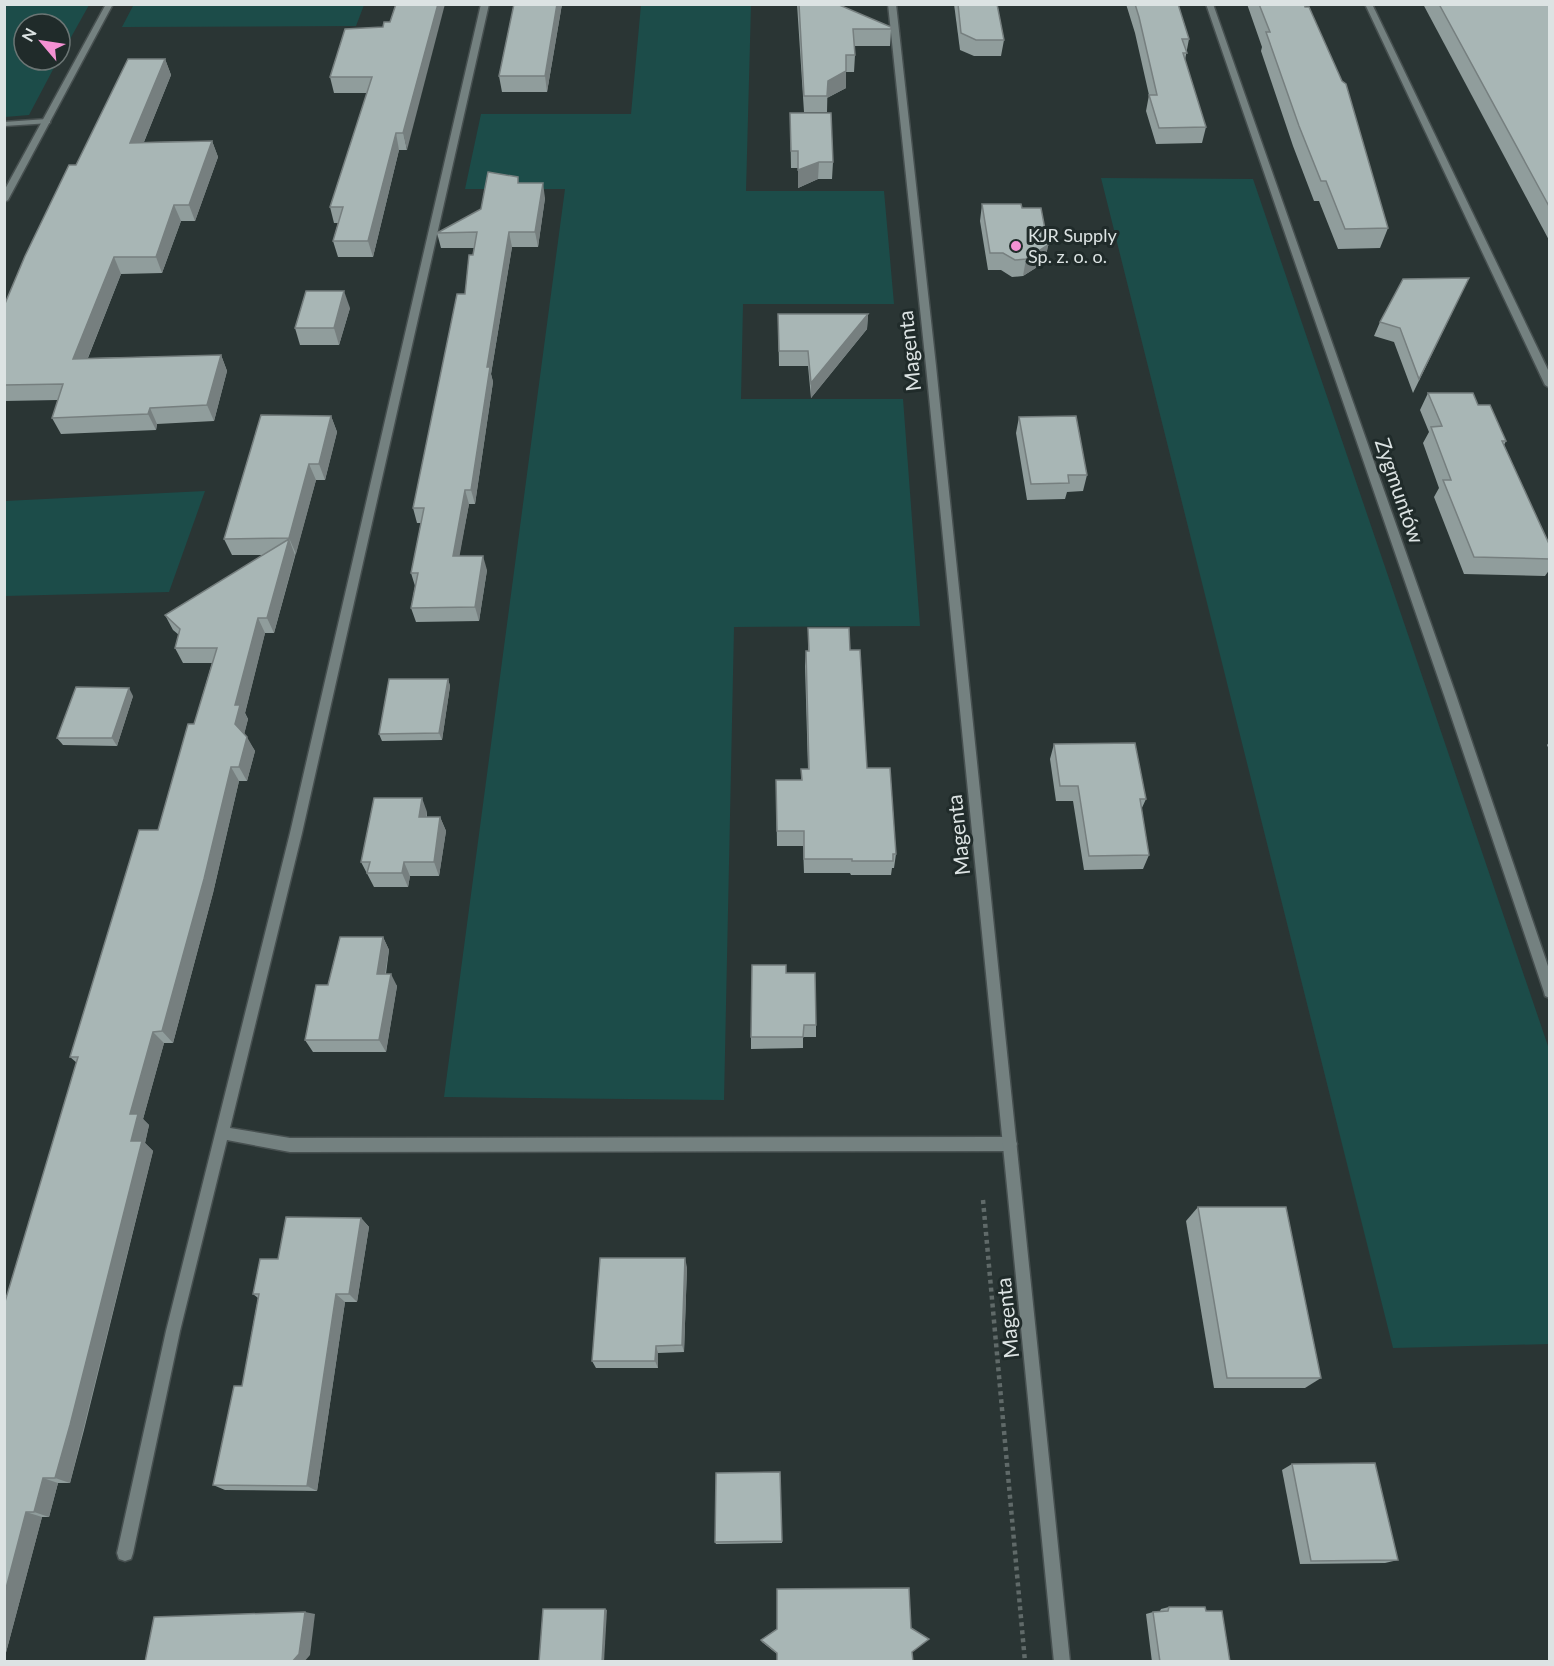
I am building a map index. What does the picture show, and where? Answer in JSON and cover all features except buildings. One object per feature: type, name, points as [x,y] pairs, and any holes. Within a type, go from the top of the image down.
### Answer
[{"type":"street","points":[[4,200],[110,4]]},
{"type":"street","points":[[124,1553],[173,1331],[224,1133],[296,833],[485,4]]},
{"type":"street","name":"Magenta","points":[[892,4],[930,354],[1062,1662]]},
{"type":"street","name":"Zygmuntów","points":[[1209,4],[1450,695],[1550,992]]},
{"type":"street","points":[[1368,4],[1550,385]]},
{"type":"street","points":[[4,124],[47,121]]},
{"type":"street","points":[[224,1133],[290,1145],[1010,1144]]},
{"type":"shaded area","points":[[5,4],[89,5],[72,35],[72,12],[12,12],[12,72],[52,72],[29,115],[5,117]]},
{"type":"shaded area","points":[[134,4],[364,5],[356,26],[122,27]]},
{"type":"shaded area","points":[[641,5],[751,5],[746,191],[884,191],[894,304],[743,304],[741,399],[903,399],[920,626],[734,627],[724,1100],[444,1097],[565,189],[465,189],[481,114],[631,114]]},
{"type":"shaded area","points":[[1101,178],[1253,179],[1549,1049],[1549,1344],[1393,1348]]},
{"type":"shaded area","points":[[205,491],[169,592],[5,596],[5,501]]},
{"type":"place","name":"KJR Supply Sp. z. o. o.","points":[[1016,246]]}]
